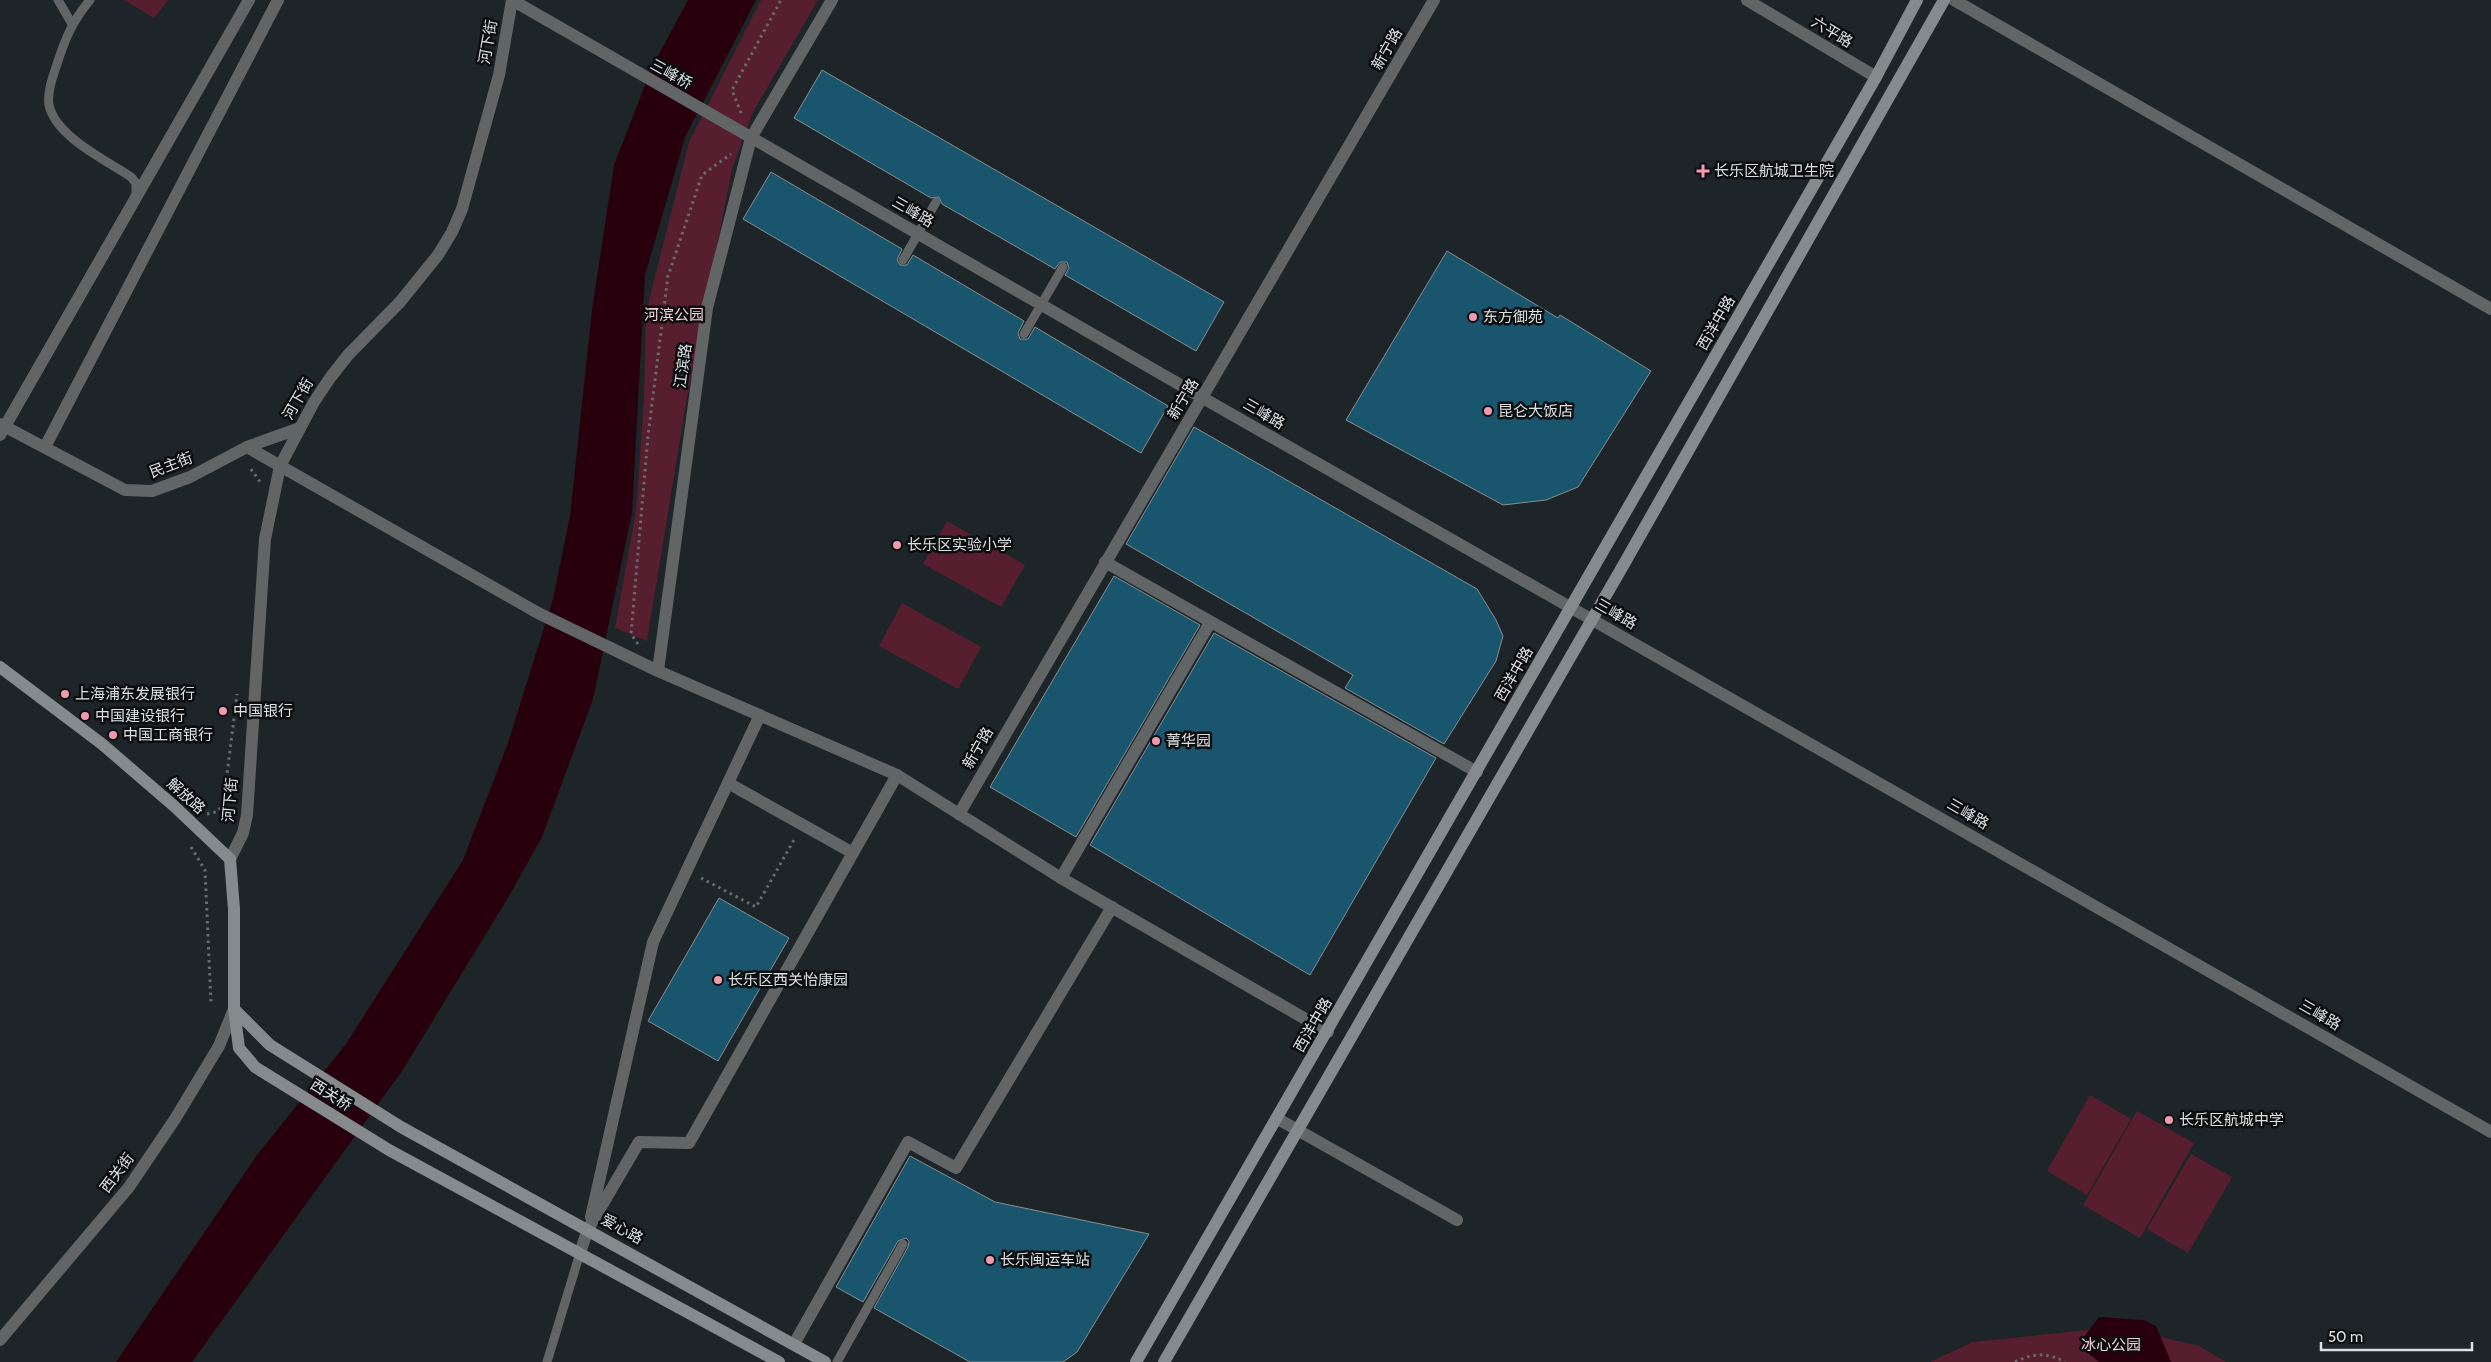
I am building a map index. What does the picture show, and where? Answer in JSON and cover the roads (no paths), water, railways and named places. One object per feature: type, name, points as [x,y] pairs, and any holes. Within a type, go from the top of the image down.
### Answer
[{"type":"main road","name":"西洋中路","points":[[1136,1362],[1278,1119],[1876,77],[1917,0]]},
{"type":"main road","points":[[1164,1362],[1592,618],[1944,0]]},
{"type":"main road","name":"解放路","points":[[0,667],[102,744],[174,806],[230,859]]},
{"type":"main road","points":[[230,859],[234,909],[234,1009]]},
{"type":"main road","name":"西关桥","points":[[234,1009],[270,1046],[401,1126]]},
{"type":"main road","name":"西关桥","points":[[234,1009],[239,1048],[255,1067],[389,1150],[580,1252]]},
{"type":"main road","name":"爱心路","points":[[401,1126],[825,1362]]},
{"type":"main road","points":[[580,1252],[779,1362]]},
{"type":"street","points":[[2,428],[136,200],[249,0]]},
{"type":"street","points":[[44,447],[278,0]]},
{"type":"street","name":"三峰桥","points":[[512,0],[601,53],[726,123]]},
{"type":"street","name":"河下街","points":[[230,859],[243,833],[247,815],[265,539],[280,466],[330,378],[348,355],[400,302],[438,255],[452,232],[462,209],[499,75],[512,0]]},
{"type":"street","name":"江滨路","points":[[658,671],[707,308],[752,138],[832,0]]},
{"type":"street","name":"新宁路","points":[[959,814],[1434,0]]},
{"type":"street","name":"六平路","points":[[1747,0],[1876,77]]},
{"type":"street","points":[[1954,0],[2491,309]]},
{"type":"street","name":"三峰路","points":[[726,123],[1203,398],[2491,1132]]},
{"type":"street","name":"民主街","points":[[2,428],[44,447],[125,490],[152,491],[190,477],[247,447],[300,428]]},
{"type":"street","points":[[247,447],[538,613],[658,671],[897,775],[1061,878],[1328,1032]]},
{"type":"street","points":[[1105,562],[1210,623],[1477,772]]},
{"type":"street","points":[[1061,878],[1210,623]]},
{"type":"street","points":[[580,1252],[588,1229],[653,942],[760,716]]},
{"type":"street","points":[[588,1229],[639,1142],[689,1143],[897,775]]},
{"type":"street","points":[[728,783],[853,853]]},
{"type":"street","points":[[794,1344],[908,1142],[956,1168],[1112,907]]},
{"type":"street","name":"西关街","points":[[0,1340],[129,1186],[174,1119],[218,1046],[234,1009]]},
{"type":"street","points":[[1278,1119],[1457,1220]]},
{"type":"lane","points":[[58,0],[72,24]]},
{"type":"lane","points":[[90,0],[72,24],[53,77],[49,105],[55,120],[75,141],[136,183],[136,200]]},
{"type":"lane","points":[[903,260],[936,202]]},
{"type":"lane","points":[[1024,334],[1063,267]]},
{"type":"lane","points":[[837,1362],[903,1244]]},
{"type":"lane","points":[[546,1362],[580,1252]]},
{"type":"place","name":"长乐区航城卫生院","points":[[1703,171]]},
{"type":"place","name":"东方御苑","points":[[1473,317]]},
{"type":"place","name":"昆仑大饭店","points":[[1488,411]]},
{"type":"place","name":"长乐区实验小学","points":[[897,545]]},
{"type":"place","name":"上海浦东发展银行","points":[[65,694]]},
{"type":"place","name":"中国银行","points":[[223,711]]},
{"type":"place","name":"中国建设银行","points":[[85,716]]},
{"type":"place","name":"中国工商银行","points":[[113,735]]},
{"type":"place","name":"菁华园","points":[[1156,741]]},
{"type":"place","name":"长乐区西关怡康园","points":[[718,980]]},
{"type":"place","name":"长乐区航城中学","points":[[2169,1120]]},
{"type":"place","name":"长乐闽运车站","points":[[990,1260]]},
{"type":"park label","name":"河滨公园","points":[[674,315]]},
{"type":"park label","name":"冰心公园","points":[[2111,1345]]}]
